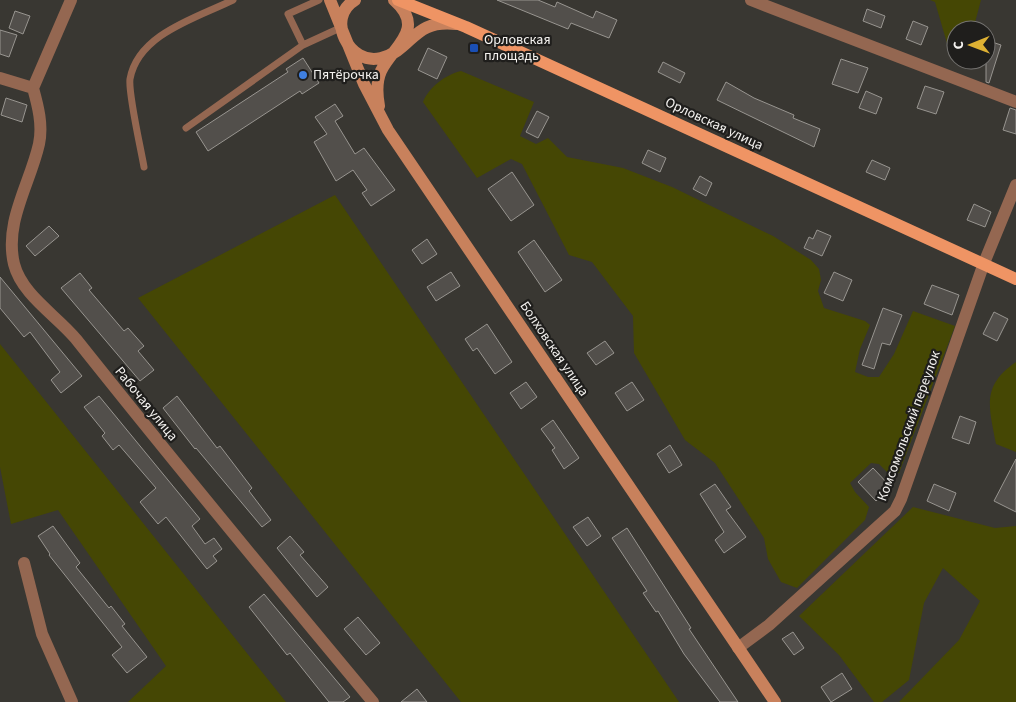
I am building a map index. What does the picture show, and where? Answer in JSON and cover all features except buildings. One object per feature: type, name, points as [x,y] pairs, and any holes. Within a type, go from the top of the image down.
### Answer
[{"type":"main road","name":"Болховская улица","points":[[330,0],[342,34],[388,130],[775,702]]},
{"type":"main road","points":[[355,0],[343,15],[342,34],[353,52],[364,58],[380,59],[393,53],[417,31],[428,26],[438,24],[461,25]]},
{"type":"main road","points":[[388,130],[379,106],[377,91],[382,70],[403,42],[407,32],[407,20],[401,6],[394,0]]},
{"type":"main road","name":"Орловская улица","points":[[398,0],[461,25],[1016,279]]},
{"type":"street","points":[[0,78],[33,88],[70,0]]},
{"type":"street","points":[[750,0],[1016,102]]},
{"type":"street","name":"Рабочая улица","points":[[33,88],[40,113],[39,143],[15,219],[11,240],[14,265],[22,284],[65,326],[212,510],[373,702]]},
{"type":"street","name":"Комсомольский переулок","points":[[738,648],[769,625],[895,511],[901,499],[984,264],[1016,186]]},
{"type":"street","points":[[24,563],[42,634],[72,702]]},
{"type":"lane","points":[[144,167],[130,81],[137,59],[154,38],[233,0]]},
{"type":"lane","points":[[303,45],[288,14],[319,0]]},
{"type":"lane","points":[[186,128],[303,45],[342,34]]},
{"type":"shaded area","points":[[930,0],[981,0],[976,20],[946,20],[946,40],[935,2]]},
{"type":"shaded area","points":[[461,71],[534,102],[520,136],[536,144],[548,138],[567,157],[623,168],[672,187],[773,236],[811,260],[819,269],[821,280],[818,291],[824,308],[865,321],[870,325],[860,349],[855,372],[868,377],[879,377],[894,354],[913,311],[955,326],[899,473],[890,475],[879,464],[871,463],[850,483],[855,492],[869,507],[865,520],[797,588],[781,582],[768,559],[764,538],[715,463],[685,440],[634,353],[633,316],[592,262],[569,255],[522,164],[511,159],[477,178],[423,102],[429,91],[438,82],[449,75]]},
{"type":"shaded area","points":[[335,195],[679,702],[461,702],[138,298]]},
{"type":"shaded area","points":[[0,344],[286,702],[128,702],[166,666],[58,510],[11,524],[0,467]]},
{"type":"shaded area","points":[[1016,362],[1016,452],[996,444],[991,419],[990,398],[997,380]]},
{"type":"shaded area","points":[[913,507],[995,528],[1016,526],[1016,702],[899,702],[959,640],[980,601],[943,568],[924,603],[909,680],[882,702],[874,702],[839,655],[799,616]]},
{"type":"place","name":"Орловская площадь","points":[[474,48]]},
{"type":"place","name":"Пятёрочка","points":[[303,75]]}]
